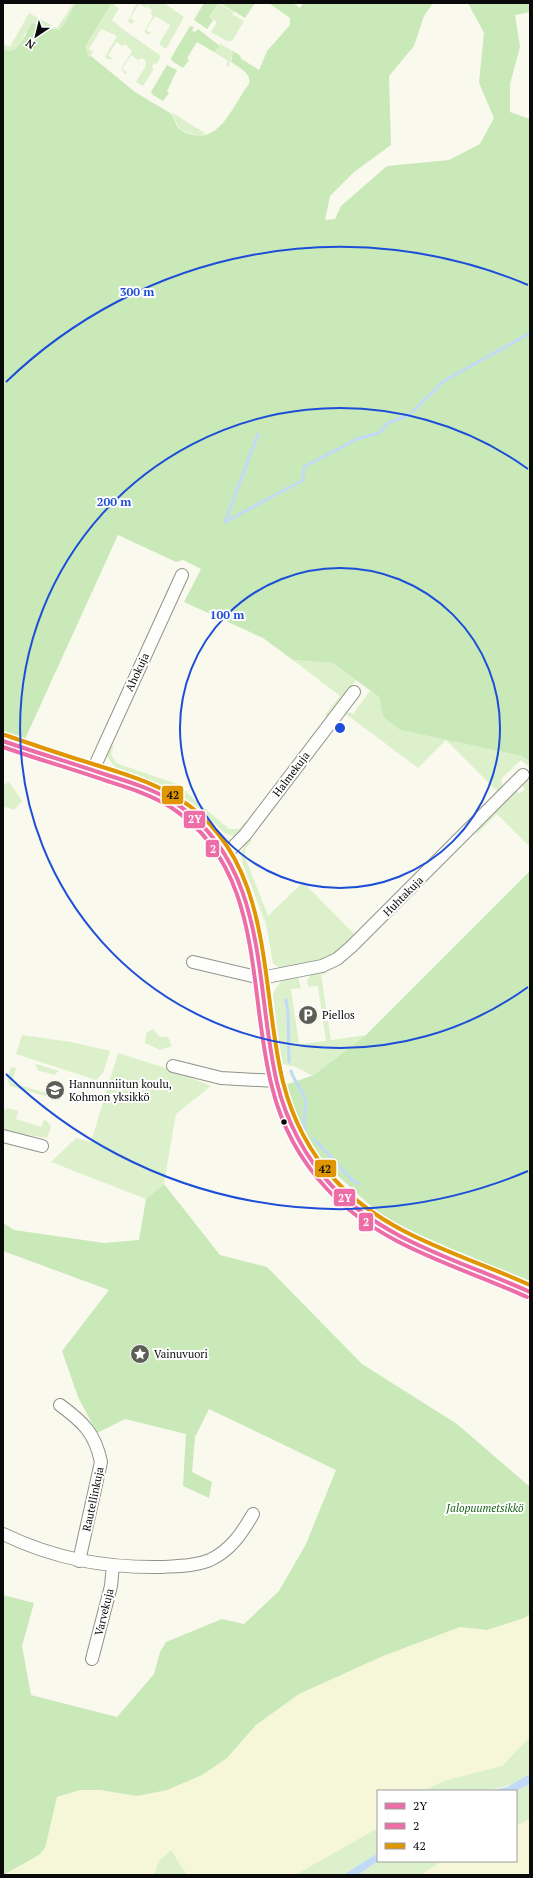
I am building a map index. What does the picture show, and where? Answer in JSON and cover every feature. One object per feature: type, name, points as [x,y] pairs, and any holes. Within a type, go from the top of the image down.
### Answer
[{"type":"street","name":"Ahokuja","points":[[93,770],[182,575]]},
{"type":"street","name":"Halmekuja","points":[[226,854],[245,835],[354,692]]},
{"type":"street","points":[[3,741],[146,788],[175,803],[196,818],[218,842],[226,854],[234,868],[244,894],[255,936],[276,1081],[289,1119],[305,1149],[326,1180],[355,1208],[376,1224],[410,1242],[530,1292]]},
{"type":"street","name":"Huhtakuja","points":[[261,978],[318,967],[329,963],[344,954],[523,775]]},
{"type":"street","points":[[193,962],[261,978]]},
{"type":"street","points":[[173,1066],[221,1078],[276,1081]]},
{"type":"street","points":[[3,1136],[42,1146]]},
{"type":"street","name":"Rautellinkuja","points":[[60,1405],[82,1421],[98,1446],[101,1462],[79,1561]]},
{"type":"street","points":[[3,1534],[46,1552],[79,1561],[135,1567],[188,1566],[210,1560],[235,1542],[253,1514]]},
{"type":"street","name":"Varvekuja","points":[[92,1659],[111,1586],[113,1565]]},
{"type":"green space","points":[[74,3],[76,3],[59,30],[51,30],[40,23],[25,33],[18,47],[12,51],[3,50],[3,44],[10,47],[29,13],[57,28]]},
{"type":"green space","points":[[76,3],[112,3],[85,47],[89,57],[91,56],[135,92],[170,113],[180,130],[192,135],[204,135],[212,132],[220,126],[227,118],[249,84],[246,74],[241,68],[231,62],[233,51],[241,56],[240,58],[259,70],[267,51],[290,25],[290,18],[269,3],[293,3],[300,8],[303,3],[433,3],[424,16],[414,46],[389,76],[391,145],[354,172],[330,196],[325,220],[335,219],[341,206],[387,166],[449,160],[480,144],[494,118],[479,83],[484,33],[468,3],[530,3],[530,12],[515,15],[520,47],[510,84],[510,112],[530,119],[530,762],[522,756],[400,730],[383,717],[379,697],[333,663],[293,660],[263,638],[184,602],[201,569],[183,560],[176,562],[118,535],[25,739],[3,732],[3,50],[14,50],[18,47],[32,24],[39,24],[59,30]]},
{"type":"green space","points":[[112,3],[116,3],[115,6],[119,8],[112,20],[161,56],[157,64],[154,63],[152,67],[154,69],[143,86],[136,82],[145,67],[146,61],[142,58],[138,60],[131,55],[122,69],[127,72],[125,74],[121,69],[132,51],[125,44],[123,46],[116,42],[108,56],[112,58],[110,60],[105,57],[117,36],[101,29],[89,49],[93,52],[90,57],[85,47]]},
{"type":"green space","points":[[137,3],[164,3],[184,17],[166,49],[159,44],[170,25],[155,16],[146,30],[151,33],[149,35],[144,32],[153,16],[151,14],[152,10],[147,6],[146,8],[139,4],[130,18],[135,21],[131,24],[128,21]]},
{"type":"green space","points":[[204,3],[218,3],[209,17],[213,20],[207,29],[194,20]]},
{"type":"green space","points":[[218,3],[234,12],[232,14],[244,21],[232,41],[227,41],[211,32],[217,22],[209,17]]},
{"type":"green space","points":[[220,3],[255,3],[245,18]]},
{"type":"green space","points":[[190,26],[194,27],[192,31],[195,32],[198,29],[220,46],[214,52],[197,42],[187,58],[189,60],[183,68],[172,61],[171,58]]},
{"type":"green space","points":[[219,43],[233,51],[229,67],[226,65],[228,61],[214,52],[220,46]]},
{"type":"green space","points":[[167,65],[177,70],[167,91],[169,93],[163,101],[151,92]]},
{"type":"green space","points":[[171,112],[205,133],[199,136],[180,130]]},
{"type":"green space","points":[[293,660],[333,663],[356,680],[328,717],[325,715],[340,696]]},
{"type":"green space","points":[[370,691],[379,697],[383,717],[400,730],[522,756],[530,762],[530,768],[521,760],[501,779],[503,790],[479,814],[477,811],[497,791],[446,740],[418,768],[346,714],[349,712],[353,714]]},
{"type":"green space","points":[[108,745],[114,746],[111,754],[116,763],[177,784],[229,829],[239,829],[246,821],[248,824],[236,837],[224,833],[203,811],[174,791],[160,784],[115,767],[105,754]]},
{"type":"green space","points":[[530,775],[530,847],[497,814],[477,834],[475,830],[516,789],[519,794],[525,789],[521,784]]},
{"type":"green space","points":[[9,782],[22,801],[14,810],[3,806],[3,785]]},
{"type":"green space","points":[[249,837],[252,840],[245,849],[245,857],[268,916],[303,882],[356,936],[337,951],[320,960],[278,970],[278,967],[273,963],[266,924],[242,862],[241,854],[244,847],[242,845]]},
{"type":"green space","points":[[530,871],[530,1284],[389,1223],[322,1161],[308,1142],[285,1085],[314,1075],[366,1035]]},
{"type":"green space","points":[[325,969],[327,973],[321,975],[331,1040],[366,1035],[313,1076],[296,1067],[282,1064],[273,995],[281,982],[280,980],[298,978],[301,988],[291,989],[299,1044],[326,1041],[318,986],[308,987],[307,981],[310,975]]},
{"type":"green space","points":[[153,1029],[160,1037],[168,1037],[172,1046],[160,1050],[145,1043],[146,1033]]},
{"type":"green space","points":[[22,1035],[71,1042],[110,1051],[103,1073],[96,1080],[16,1054]]},
{"type":"green space","points":[[118,1053],[169,1069],[211,1086],[176,1114],[164,1184],[146,1199],[51,1162],[76,1138],[91,1142]]},
{"type":"green space","points":[[36,1064],[59,1071],[58,1073],[56,1072],[55,1075],[37,1070],[38,1067],[35,1066]]},
{"type":"green space","points":[[11,1067],[16,1068],[12,1083],[61,1097],[60,1100],[10,1086],[7,1080]]},
{"type":"green space","points":[[7,1108],[18,1111],[16,1119],[41,1127],[44,1120],[47,1121],[51,1127],[47,1138],[3,1131],[3,1111]]},
{"type":"green space","name":"Jalopuumetsikkö","points":[[164,1184],[220,1255],[267,1267],[362,1364],[457,1424],[530,1487],[530,1614],[524,1618],[487,1630],[460,1627],[383,1656],[299,1694],[256,1725],[227,1758],[202,1775],[167,1790],[137,1796],[100,1790],[80,1790],[57,1797],[45,1848],[39,1855],[3,1875],[3,1595],[34,1603],[22,1646],[31,1695],[117,1717],[154,1674],[160,1652],[166,1642],[222,1619],[244,1624],[279,1591],[306,1544],[336,1470],[209,1409],[195,1437],[192,1472],[212,1482],[209,1498],[183,1486],[186,1434],[125,1419],[97,1433],[78,1397],[62,1351],[109,1290],[3,1251],[3,1223],[14,1230],[104,1243],[139,1240],[146,1199]]},
{"type":"green space","points":[[530,1614],[530,1737],[516,1753],[502,1766],[447,1780],[424,1790],[377,1790],[377,1829],[295,1875],[187,1875],[171,1850],[159,1861],[154,1875],[3,1875],[39,1855],[45,1848],[57,1797],[80,1790],[100,1790],[137,1796],[227,1758],[256,1725],[299,1694],[383,1656],[460,1627],[487,1630],[524,1618]]},
{"type":"green space","points":[[530,1737],[530,1774],[518,1781],[505,1786],[485,1790],[424,1790],[447,1780],[502,1766]]},
{"type":"green space","points":[[530,1784],[530,1819],[517,1826],[517,1790]]},
{"type":"green space","points":[[530,1819],[530,1875],[421,1875],[440,1862],[517,1862],[517,1826]]},
{"type":"green space","points":[[377,1829],[377,1854],[343,1875],[295,1875]]},
{"type":"green space","points":[[171,1850],[187,1875],[154,1875],[159,1861]]},
{"type":"green space","points":[[377,1862],[440,1862],[421,1875],[358,1875]]},
{"type":"water","points":[[530,1774],[530,1784],[517,1790],[494,1790],[507,1787]]},
{"type":"water","points":[[377,1854],[377,1862],[358,1875],[343,1875]]},
{"type":"waterway","points":[[225,522],[303,480],[304,467],[357,439],[379,433],[388,423],[409,415],[444,381],[530,333]]},
{"type":"waterway","points":[[225,522],[258,434]]},
{"type":"waterway","points":[[286,1000],[288,1012],[289,1062]]},
{"type":"waterway","points":[[291,1071],[305,1100],[305,1129]]},
{"type":"waterway","points":[[314,1139],[352,1180],[359,1184]]},
{"type":"transit line","name":"42","points":[[5,735],[60,754],[126,774],[168,792],[178,798],[210,824],[232,855],[248,889],[258,927],[283,1082],[291,1109],[303,1135],[318,1159],[336,1181],[356,1200],[402,1230],[530,1285]]},
{"type":"transit line","name":"2Y","points":[[3,741],[143,787],[177,804],[207,830],[229,861],[243,895],[253,931],[260,969],[270,1046],[277,1083],[291,1124],[313,1163],[332,1186],[353,1205],[376,1222],[400,1236],[451,1260],[530,1292]]},
{"type":"transit line","name":"2","points":[[3,747],[124,786],[148,796],[172,808],[202,834],[224,864],[238,898],[248,935],[264,1050],[272,1087],[286,1128],[308,1166],[327,1189],[348,1209],[371,1226],[421,1253],[527,1297]]},
{"type":"place","name":"Piellos","points":[[308,1015]]},
{"type":"place","name":"Hannunniitun koulu, Kohmon yksikkö","points":[[55,1090]]},
{"type":"place","name":"Vainuvuori","points":[[140,1354]]}]
